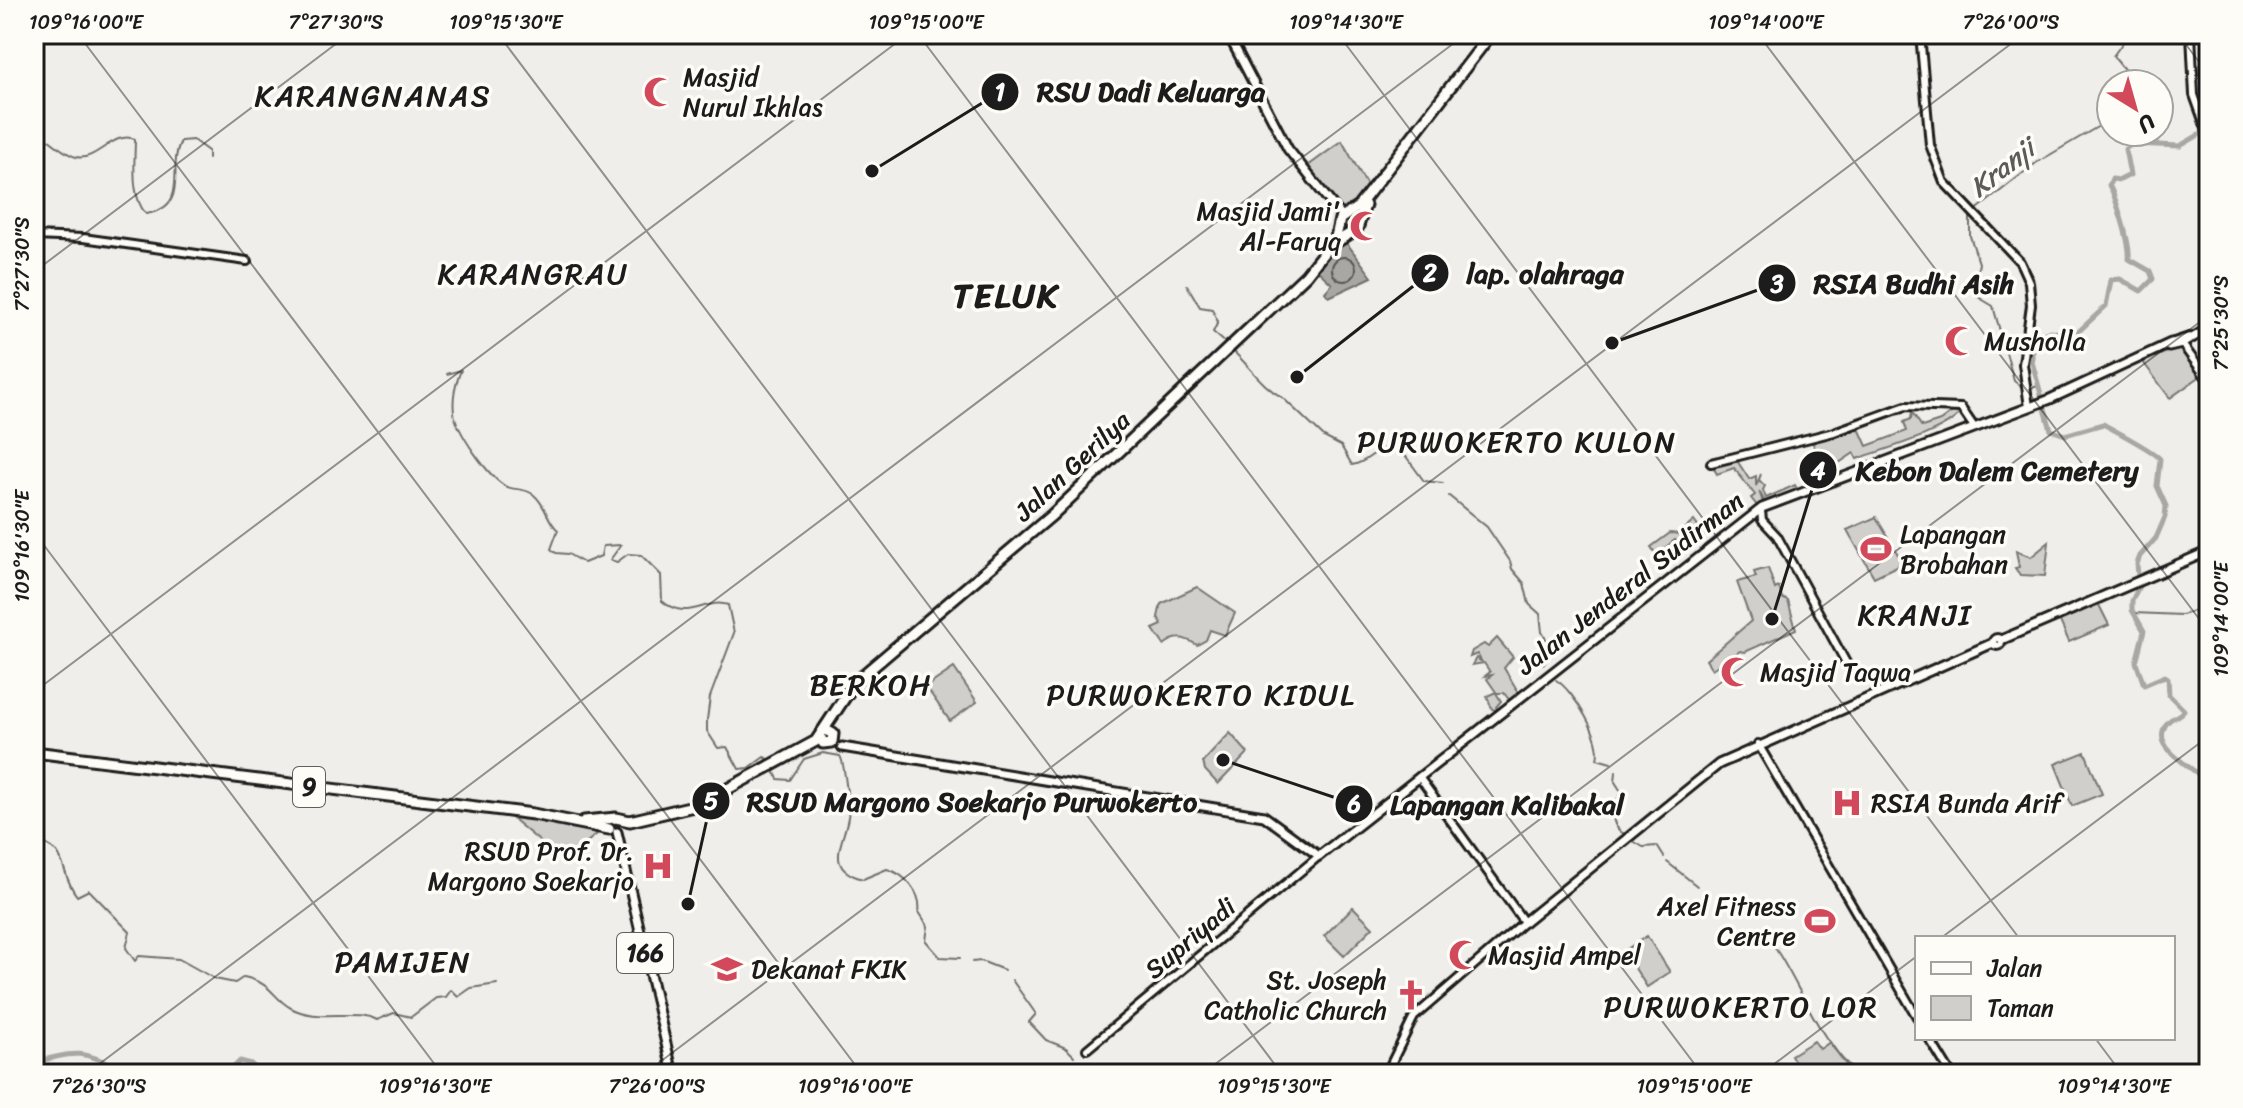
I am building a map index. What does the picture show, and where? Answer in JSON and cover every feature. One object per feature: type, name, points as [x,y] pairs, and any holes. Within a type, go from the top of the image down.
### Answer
[{"type":"highway","name":"Jalan Gerilya","points":[[973,585],[1112,463],[1261,321],[1340,239],[1357,229],[1360,212],[1493,34]]},
{"type":"highway","name":"Jalan Gerilya","points":[[1310,272],[1336,237],[1343,219],[1387,174]]},
{"type":"highway","points":[[1349,234],[1341,230],[1343,219],[1358,221]]},
{"type":"highway","name":"Jalan Gerilya","points":[[973,585],[1082,490]]},
{"type":"highway","points":[[616,826],[698,805],[827,737],[847,690],[973,585]]},
{"type":"highway","name":"9","points":[[34,752],[616,826]]},
{"type":"main road","points":[[1228,34],[1288,149],[1343,219]]},
{"type":"main road","points":[[1920,34],[1930,145],[1944,182],[2020,262],[2029,282],[2031,305],[2023,364],[2029,388],[2029,407]]},
{"type":"main road","points":[[2191,34],[2194,95],[2209,137]]},
{"type":"main road","points":[[34,236],[83,238],[247,261]]},
{"type":"main road","name":"Jalan Jenderal Sudirman","points":[[2141,358],[2186,342],[2209,328]]},
{"type":"main road","points":[[2171,343],[2186,342],[2209,381]]},
{"type":"main road","name":"Jalan Jenderal Sudirman","points":[[1319,856],[1758,511],[2043,402],[2171,343]]},
{"type":"main road","points":[[2029,388],[2043,402]]},
{"type":"main road","points":[[1711,465],[1834,432],[1906,406],[1961,408],[1974,427]]},
{"type":"main road","points":[[1758,511],[1762,512],[1762,520],[1777,536],[1850,670]]},
{"type":"main road","points":[[1386,1074],[1414,1017],[1524,922],[1719,764],[1758,744],[2209,551]]},
{"type":"main road","points":[[827,737],[842,747],[1269,818],[1319,856]]},
{"type":"main road","points":[[1758,744],[1915,1014]]},
{"type":"main road","points":[[1419,777],[1524,922]]},
{"type":"main road","name":"166","points":[[616,826],[673,1074]]},
{"type":"main road","name":"Supriyadi","points":[[1087,1049],[1319,856]]},
{"type":"main road","points":[[1930,1040],[1951,1074]]},
{"type":"green space","points":[[1342,141],[1369,189],[1352,211],[1344,213],[1304,169]]},
{"type":"green space","points":[[2179,347],[2202,375],[2170,398],[2143,362]]},
{"type":"green space","points":[[1955,410],[1962,410],[1955,418],[1931,432],[1857,459],[1854,453],[1824,473],[1811,438],[1857,424],[1867,446],[1907,431],[1904,422],[1911,419],[1912,412],[1922,427],[1940,421]]},
{"type":"green space","points":[[1734,456],[1749,479],[1756,476],[1756,486],[1761,474],[1759,480],[1765,486],[1766,498],[1795,485],[1797,489],[1766,504],[1759,491],[1763,503],[1758,507],[1751,498],[1755,495],[1734,468],[1717,474],[1711,463]]},
{"type":"green space","name":"Lapangan Brobahan","points":[[1876,517],[1903,563],[1874,577],[1847,530]]},
{"type":"green space","points":[[1694,521],[1705,536],[1685,552],[1675,540],[1661,551],[1669,561],[1660,560],[1651,547],[1670,533],[1679,534]]},
{"type":"green space","points":[[2049,542],[2045,576],[2020,575],[2015,568],[2019,567],[2016,551],[2031,557]]},
{"type":"green space","points":[[1768,568],[1775,589],[1779,587],[1782,598],[1788,601],[1796,629],[1745,652],[1740,651],[1712,669],[1706,660],[1751,621],[1737,582],[1756,577],[1754,572]]},
{"type":"green space","points":[[1197,587],[1235,613],[1225,635],[1210,630],[1206,640],[1197,645],[1180,638],[1164,645],[1153,629],[1162,625],[1158,617],[1161,604]]},
{"type":"green space","points":[[2098,603],[2109,625],[2069,642],[2059,619]]},
{"type":"green space","points":[[1497,638],[1513,657],[1504,668],[1519,693],[1510,701],[1504,693],[1496,693],[1501,701],[1496,707],[1498,711],[1492,709],[1487,696],[1496,692],[1487,679],[1492,675],[1485,676],[1490,672],[1484,663],[1472,665],[1476,658],[1482,662],[1477,654],[1470,657],[1472,651],[1484,644],[1488,647]]},
{"type":"green space","points":[[954,668],[977,702],[950,721],[926,687]]},
{"type":"green space","points":[[1230,733],[1248,753],[1218,784],[1205,770],[1203,762]]},
{"type":"green space","points":[[2085,752],[2102,794],[2072,806],[2055,764]]},
{"type":"green space","points":[[507,814],[602,830],[563,861]]},
{"type":"green space","points":[[1353,907],[1373,927],[1344,956],[1324,936]]},
{"type":"green space","points":[[1647,936],[1670,972],[1647,987],[1624,951]]},
{"type":"green space","points":[[1814,1041],[1820,1049],[1830,1042],[1846,1065],[1859,1074],[1802,1074],[1791,1055]]},
{"type":"water","points":[[1343,238],[1372,277],[1329,297],[1325,292],[1332,284],[1316,269]]},
{"type":"waterway","name":"Kranji","points":[[2123,68],[2113,56],[2129,34]]},
{"type":"waterway","points":[[34,128],[76,157],[91,155],[119,139],[135,139],[135,188],[146,214],[160,210],[173,195],[181,141],[193,140],[208,151],[208,159]]},
{"type":"waterway","name":"Kranji","points":[[1975,211],[2036,163],[2095,128]]},
{"type":"waterway","name":"Kranji","points":[[2209,129],[2180,146],[2133,144],[2125,149],[2130,175],[2120,180],[2112,179],[2109,185],[2128,243],[2129,259],[2150,271],[2153,279],[2141,291],[2120,279],[2111,280],[2106,306],[2078,332],[2069,336],[2050,331],[2043,334],[2032,353],[2051,430],[2065,435],[2103,424],[2160,459],[2157,486],[2166,506],[2165,517],[2156,538],[2137,564],[2139,586],[2132,601],[2132,610],[2144,631],[2136,662],[2144,685],[2165,676],[2168,678],[2169,695],[2184,710],[2167,723],[2162,735],[2164,743],[2209,784]]},
{"type":"waterway","name":"Kranji","points":[[1970,215],[1970,236],[1979,263],[1974,289],[1978,297],[1993,306],[2014,381],[2023,388]]},
{"type":"waterway","points":[[1187,285],[1200,307],[1212,309],[1218,322],[1213,332],[1228,345]]},
{"type":"waterway","points":[[1235,353],[1263,383],[1283,398]]},
{"type":"waterway","points":[[447,374],[461,370],[454,406],[456,420],[467,441],[498,481],[531,493],[538,499],[558,530],[551,549],[584,563],[601,556],[603,546],[621,545],[610,560],[617,562],[628,554],[641,555],[661,575],[662,601],[671,607],[689,610],[712,604],[728,605],[734,633],[710,697],[707,731],[718,748],[727,747],[739,769],[749,768],[764,757],[772,761]]},
{"type":"waterway","name":"Kranji","points":[[2029,388],[2040,386]]},
{"type":"waterway","points":[[1284,399],[1324,437],[1341,446],[1352,465],[1389,447]]},
{"type":"waterway","points":[[1402,451],[1424,481],[1443,483]]},
{"type":"waterway","points":[[1449,496],[1487,527],[1524,583],[1529,604],[1540,614],[1542,632],[1552,649],[1544,664]]},
{"type":"waterway","points":[[2133,613],[2182,615],[2209,605]]},
{"type":"waterway","points":[[1556,680],[1585,716],[1596,740],[1597,759],[1611,763]]},
{"type":"waterway","points":[[774,771],[778,779],[790,780],[804,759],[823,753],[840,756],[848,813],[839,854],[843,869],[863,879],[887,869],[900,875],[911,885],[918,898],[919,912],[928,926],[926,941],[940,957],[960,958]]},
{"type":"waterway","points":[[1616,772],[1615,782],[1622,793],[1615,804],[1613,816],[1616,826],[1626,835]]},
{"type":"waterway","points":[[34,841],[45,844],[58,855],[77,896],[89,890],[130,932],[126,948],[135,961],[139,956],[179,959],[215,979],[235,983],[244,977],[254,980],[267,987],[284,1004],[301,1012],[312,1015],[358,1015],[377,1020],[394,1013],[411,1017],[436,998],[446,997],[451,990],[458,997],[471,988],[497,984]]},
{"type":"waterway","points":[[1633,841],[1643,847],[1657,846],[1664,857]]},
{"type":"waterway","points":[[1667,862],[1697,886]]},
{"type":"waterway","points":[[1771,942],[1833,1048],[1860,1074]]},
{"type":"waterway","points":[[972,962],[981,961],[1004,970]]},
{"type":"waterway","points":[[1012,980],[1036,1014],[1029,1022],[1046,1040],[1066,1048],[1074,1056]]},
{"type":"waterway","points":[[34,1063],[64,1055],[84,1055],[132,1074]]},
{"type":"waterway","points":[[227,1074],[240,1061],[251,1064],[262,1074]]},
{"type":"waterway","points":[[328,1074],[338,1068],[346,1074]]},
{"type":"place","name":"Masjid Nurul Ikhlas","points":[[659,92]]},
{"type":"place","name":"RSU Dadi Keluarga","points":[[872,171]]},
{"type":"place","name":"Masjid Jami' Al-Faruq","points":[[1365,226]]},
{"type":"place","name":"Musholla","points":[[1960,341]]},
{"type":"place","name":"RSIA Budhi Asih","points":[[1612,343]]},
{"type":"place","name":"lap. olahraga","points":[[1297,377]]},
{"type":"place","name":"Lapangan Brobahan","points":[[1876,549]]},
{"type":"place","name":"Kebon Dalem Cemetery","points":[[1772,619]]},
{"type":"place","name":"Masjid Taqwa","points":[[1736,672]]},
{"type":"place","name":"Lapangan Kalibakal","points":[[1223,760]]},
{"type":"place","name":"RSIA Bunda Arif","points":[[1847,803]]},
{"type":"place","name":"RSUD Prof. Dr. Margono Soekarjo","points":[[658,866]]},
{"type":"place","name":"RSUD Margono Soekarjo Purwokerto","points":[[688,904]]},
{"type":"place","name":"Axel Fitness Centre","points":[[1820,921]]},
{"type":"place","name":"Masjid Ampel","points":[[1464,955]]},
{"type":"place","name":"Dekanat FKIK","points":[[727,969]]},
{"type":"place","name":"St. Joseph Catholic Church","points":[[1411,995]]},
{"type":"district","name":"KARANGNANAS","points":[[373,96]]},
{"type":"district","name":"KARANGRAU","points":[[533,274]]},
{"type":"district","name":"TELUK","points":[[1006,296]]},
{"type":"district","name":"PURWOKERTO KULON","points":[[1517,442]]},
{"type":"district","name":"KRANJI","points":[[1915,615]]},
{"type":"district","name":"BERKOH","points":[[871,685]]},
{"type":"district","name":"PURWOKERTO KIDUL","points":[[1201,695]]},
{"type":"district","name":"PAMIJEN","points":[[403,962]]},
{"type":"district","name":"PURWOKERTO LOR","points":[[1741,1007]]}]
